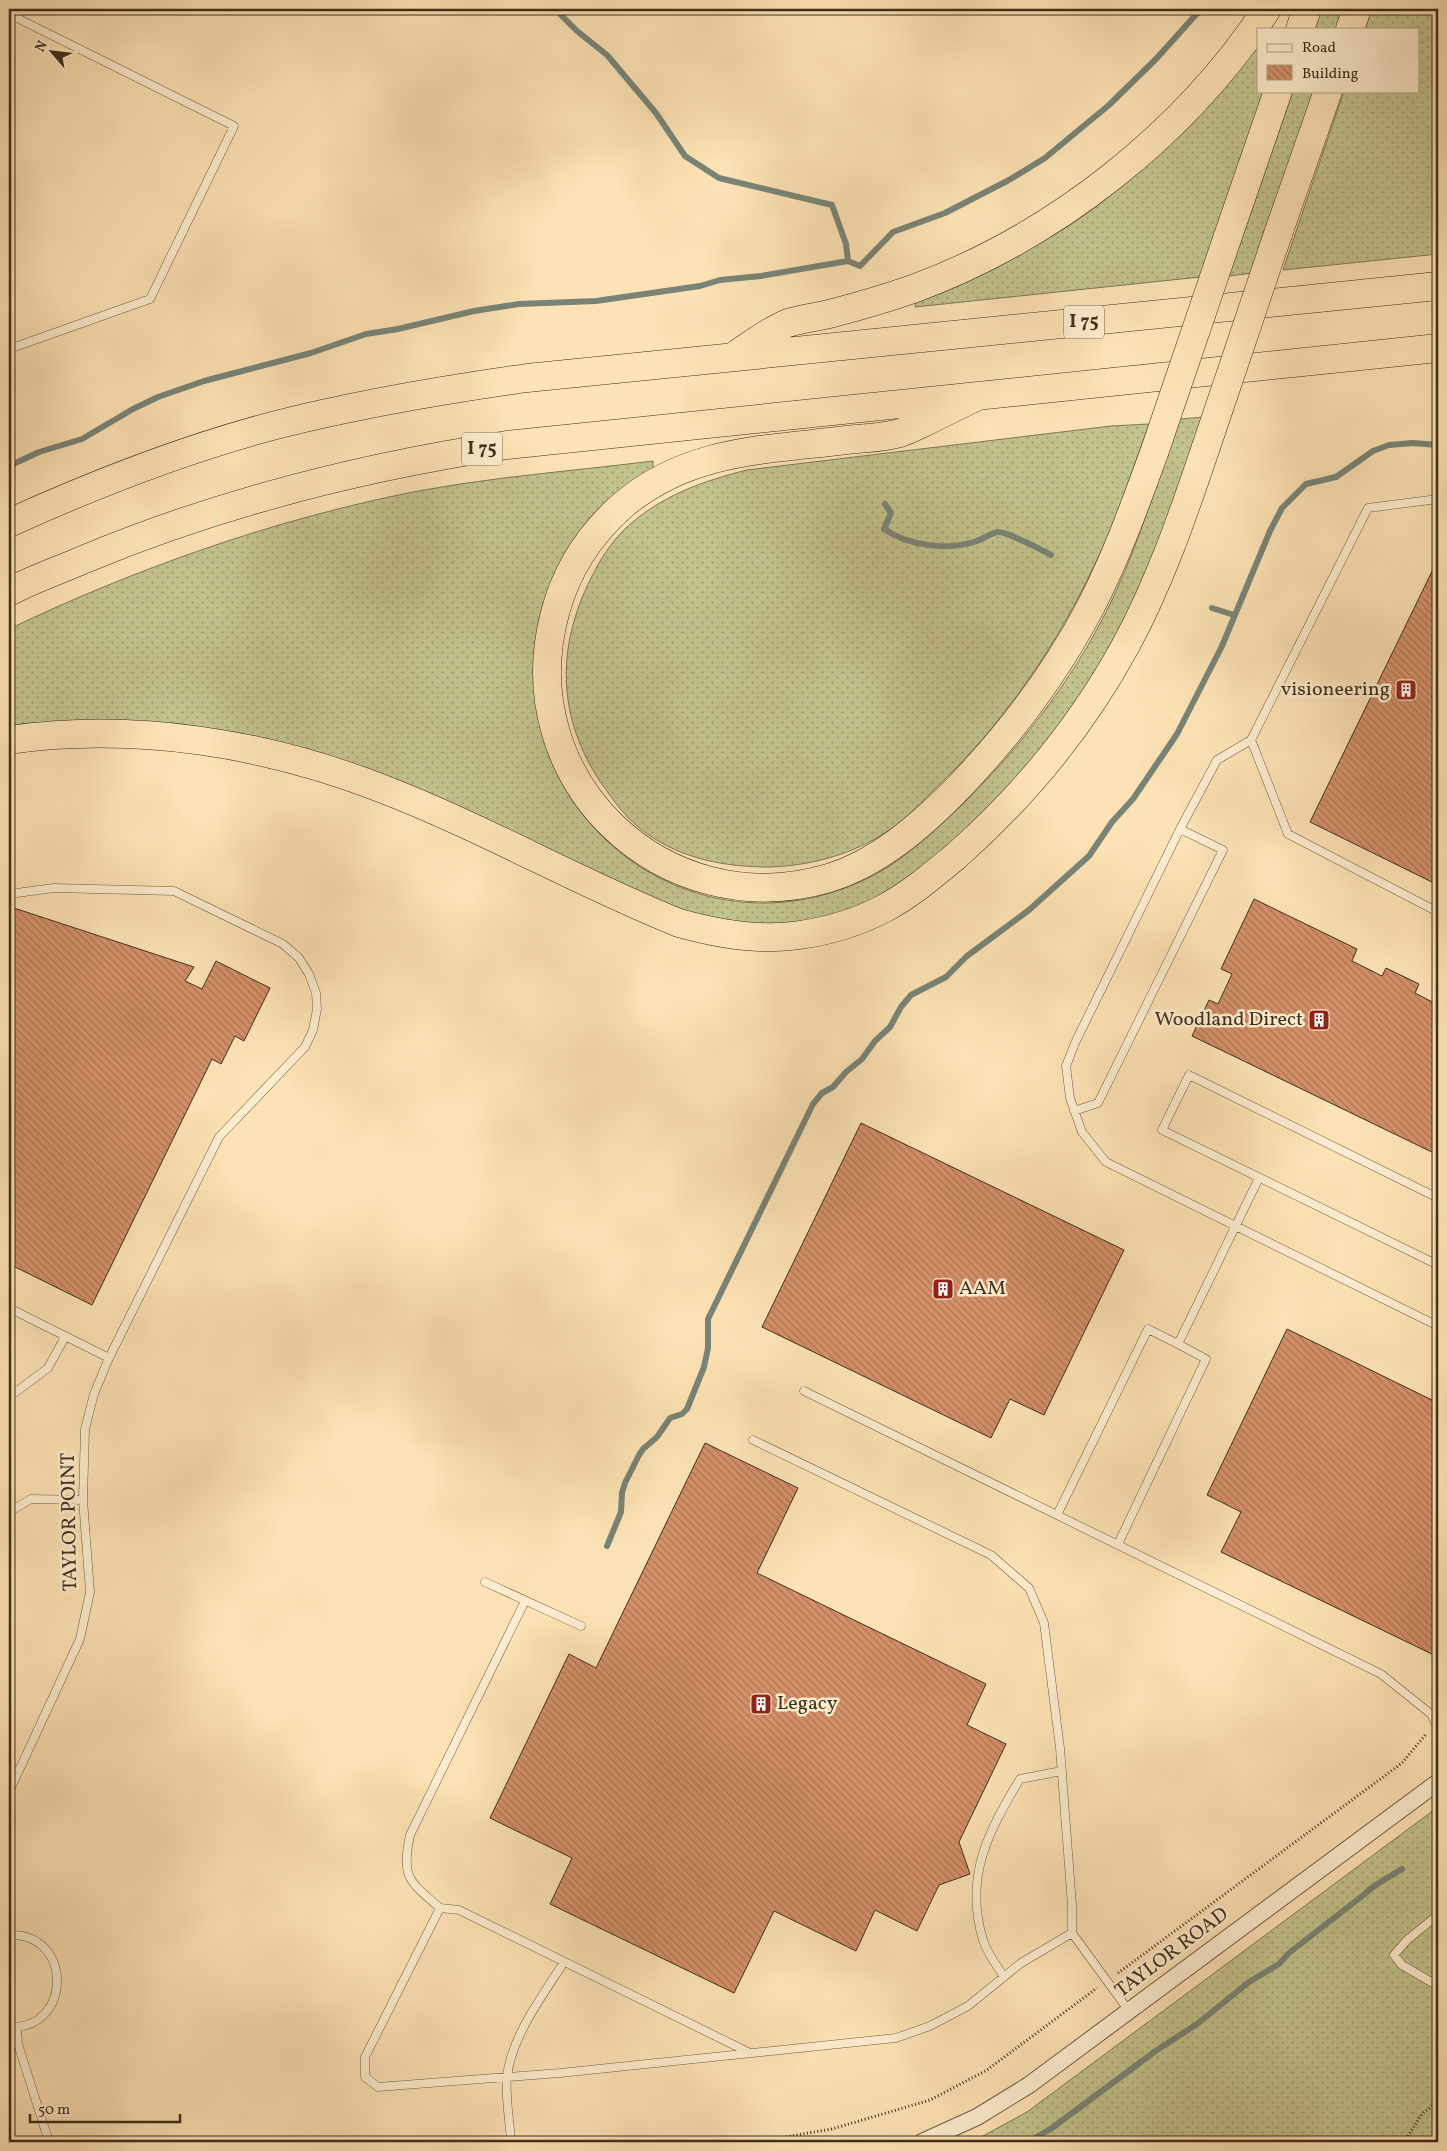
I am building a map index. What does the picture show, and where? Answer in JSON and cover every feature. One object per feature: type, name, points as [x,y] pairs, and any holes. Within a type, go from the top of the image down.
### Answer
[{"type":"highway","points":[[730,358],[788,323],[833,313],[913,289],[991,254],[1068,209],[1137,155],[1212,82],[1267,9]]},
{"type":"highway","points":[[1300,28],[1307,9]]},
{"type":"highway","points":[[1350,28],[1357,9]]},
{"type":"highway","points":[[976,397],[900,433],[730,454],[690,465],[634,496],[602,526],[584,549],[570,573],[558,602],[550,632],[546,662],[547,693],[561,750],[572,774],[603,818],[643,852],[666,865],[718,884],[765,888],[806,884],[832,877],[857,867],[907,835],[968,778],[997,745],[1048,679],[1091,606],[1110,568],[1154,453],[1278,92]]},
{"type":"highway","points":[[9,740],[114,734],[158,736],[208,741],[289,758],[345,775],[385,790],[680,922],[707,931],[760,936],[799,935],[826,930],[882,909],[934,875],[996,819],[1051,756],[1103,684],[1126,644],[1166,560],[1328,92]]},
{"type":"highway","name":"I 75","points":[[9,522],[116,477],[174,457],[274,426],[324,413],[419,394],[526,378],[1438,286]]},
{"type":"highway","name":"I 75","points":[[9,592],[174,524],[306,484],[374,468],[507,445],[1438,348]]},
{"type":"street","name":"TAYLOR ROAD","points":[[922,2142],[960,2126],[1008,2099],[1437,1786]]},
{"type":"lane","points":[[9,14],[234,126],[150,299],[9,349]]},
{"type":"lane","points":[[1438,500],[1368,508],[1251,740],[1217,760],[1180,829],[1075,1042],[1066,1066],[1070,1098],[1082,1132],[1106,1162],[1438,1326]]},
{"type":"lane","points":[[1251,740],[1288,834],[1438,912]]},
{"type":"lane","points":[[1074,1111],[1098,1103],[1223,850],[1180,829]]},
{"type":"lane","name":"TAYLOR POINT","points":[[9,894],[54,888],[174,891],[283,944],[299,958],[309,974],[316,993],[317,1009],[313,1030],[305,1047],[219,1137],[109,1358],[94,1394],[85,1429],[83,1500],[90,1592],[80,1639],[9,1792]]},
{"type":"lane","points":[[1438,1198],[1189,1075],[1162,1130],[1438,1265]]},
{"type":"lane","points":[[1178,1344],[1259,1178]]},
{"type":"lane","points":[[9,1308],[109,1358]]},
{"type":"lane","points":[[1057,1514],[1148,1329],[1206,1359],[1118,1544]]},
{"type":"lane","points":[[9,1397],[48,1368],[65,1336]]},
{"type":"lane","points":[[804,1391],[1381,1674],[1431,1714],[1438,1728]]},
{"type":"lane","points":[[752,1440],[991,1555],[1029,1588],[1044,1623],[1062,1771],[1072,1906],[1072,1933],[1129,2012]]},
{"type":"lane","points":[[9,1512],[31,1499],[83,1500]]},
{"type":"lane","points":[[485,1582],[581,1626]]},
{"type":"lane","points":[[525,1601],[410,1834],[405,1857],[408,1875],[418,1889],[440,1908],[459,1910],[748,2052]]},
{"type":"lane","points":[[1004,1977],[984,1942],[975,1895],[982,1854],[1005,1803],[1020,1779],[1062,1771]]},
{"type":"lane","points":[[440,1908],[365,2057],[365,2077],[378,2087],[507,2078],[896,2038],[930,2026],[968,2006],[1021,1963],[1072,1933]]},
{"type":"lane","points":[[1438,1915],[1406,1940],[1394,1955],[1402,1965],[1438,1986]]},
{"type":"lane","points":[[9,1934],[25,1936],[38,1943],[49,1953],[56,1967],[58,1983],[55,1999],[46,2013],[33,2022],[17,2027],[9,2027]]},
{"type":"lane","points":[[511,2142],[507,2078],[515,2048],[564,1962]]},
{"type":"lane","points":[[17,2027],[18,2044],[49,2142]]},
{"type":"path","points":[[1404,2142],[1422,2114],[1433,2105],[1438,2108]]},
{"type":"green space","points":[[1321,9],[1345,9],[1338,28],[1314,28]]},
{"type":"green space","points":[[1372,9],[1434,9],[1438,19],[1438,254],[1283,270],[1344,92],[1420,92],[1420,28],[1365,28]]},
{"type":"green space","points":[[1257,45],[1257,92],[1264,92],[1200,277],[915,307],[916,300],[1033,247],[1097,206],[1170,141]]},
{"type":"green space","points":[[1293,92],[1316,92],[1253,273],[1229,276]]},
{"type":"green space","points":[[1204,417],[1160,537],[1122,624],[1083,692],[1054,734],[981,817],[939,854],[896,886],[852,909],[807,923],[781,926],[752,925],[709,919],[688,913],[662,904],[418,792],[56,722],[9,726],[9,629],[106,586],[206,548],[361,503],[473,482],[653,461],[653,469],[621,491],[592,516],[569,547],[552,583],[544,607],[534,677],[544,742],[572,800],[614,847],[667,881],[728,900],[794,901],[862,881],[890,866],[941,825],[1009,755],[1069,676],[1103,619],[1134,547],[1180,419]]},
{"type":"green space","points":[[1149,424],[1106,540],[1055,639],[1014,700],[991,729],[941,783],[897,825],[888,831],[854,849],[826,859],[798,865],[753,867],[720,863],[704,860],[674,849],[646,833],[627,816],[601,783],[576,733],[569,708],[566,682],[567,656],[580,604],[598,565],[615,539],[653,507],[698,485],[747,470],[1111,426]]},
{"type":"green space","points":[[1438,1807],[1438,2142],[972,2142],[1027,2112]]},
{"type":"building","name":"visioneering","points":[[1438,559],[1438,885],[1310,822]]},
{"type":"building","name":"Woodland Direct","points":[[1254,899],[1357,949],[1352,961],[1382,976],[1386,968],[1419,984],[1415,993],[1438,1005],[1438,1155],[1192,1036],[1209,1000],[1218,1004],[1232,974],[1221,969]]},
{"type":"building","points":[[14,908],[194,967],[185,981],[202,989],[216,961],[270,988],[244,1041],[235,1036],[221,1064],[212,1059],[92,1305],[9,1264],[9,921]]},
{"type":"building","name":"AAM","points":[[861,1123],[1124,1250],[1044,1415],[1010,1399],[991,1438],[762,1327]]},
{"type":"building","points":[[1287,1329],[1438,1403],[1438,1657],[1221,1552],[1241,1512],[1207,1495]]},
{"type":"building","name":"Legacy","points":[[705,1443],[798,1488],[757,1573],[986,1684],[967,1725],[1006,1744],[959,1842],[970,1874],[939,1885],[917,1931],[875,1910],[856,1951],[774,1911],[734,1993],[550,1904],[572,1858],[490,1818],[569,1654],[596,1668]]},
{"type":"waterway","points":[[555,9],[577,31],[607,55],[656,113],[685,156],[719,178],[832,205],[846,244],[848,261]]},
{"type":"waterway","points":[[9,466],[39,452],[82,439],[133,409],[158,397],[204,381],[311,353],[366,334],[398,329],[474,311],[519,304],[596,301],[848,261],[860,266],[893,232],[945,213],[1009,180],[1045,158],[1109,105],[1156,59],[1201,9]]},
{"type":"waterway","points":[[607,1546],[621,1512],[622,1493],[625,1483],[639,1455],[657,1437],[670,1418],[682,1414],[687,1409],[704,1367],[708,1348],[708,1319],[813,1104],[822,1093],[833,1087],[846,1072],[862,1059],[875,1041],[890,1027],[901,1007],[911,995],[946,977],[967,956],[1029,910],[1089,856],[1112,822],[1133,799],[1177,734],[1222,646],[1270,531],[1282,508],[1306,484],[1336,477],[1373,451],[1389,445],[1413,443],[1438,445]]},
{"type":"waterway","points":[[885,504],[891,513],[884,529],[894,535],[917,543],[954,546],[977,541],[992,534],[1002,532],[1051,555]]},
{"type":"waterway","points":[[1212,608],[1234,615]]},
{"type":"waterway","points":[[1028,2142],[1052,2128],[1157,2050],[1197,2024],[1249,1982],[1279,1964],[1289,1953],[1372,1887],[1402,1869]]},
{"type":"place","name":"visioneering","points":[[1406,690]]},
{"type":"place","name":"Woodland Direct","points":[[1319,1020]]},
{"type":"place","name":"AAM","points":[[943,1289]]},
{"type":"place","name":"Legacy","points":[[761,1704]]}]
